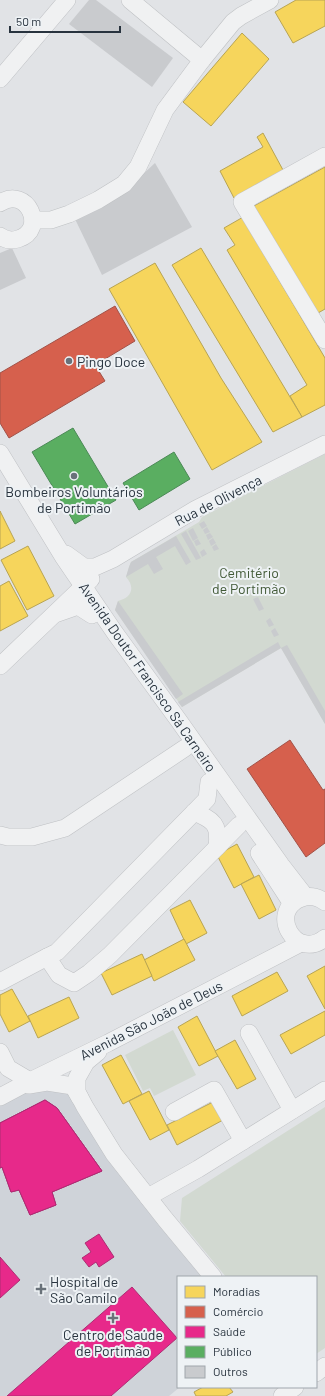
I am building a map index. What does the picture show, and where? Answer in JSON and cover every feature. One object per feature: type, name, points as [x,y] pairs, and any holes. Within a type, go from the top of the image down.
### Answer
[{"type":"street","points":[[4,69],[66,0]]},
{"type":"street","points":[[130,0],[202,60]]},
{"type":"street","points":[[33,220],[51,220],[69,214],[98,200],[124,184],[138,167],[165,110],[202,60],[233,22],[270,0]]},
{"type":"street","points":[[325,156],[242,202],[321,322],[325,340]]},
{"type":"street","points":[[0,203],[10,199],[22,202],[31,211],[33,220],[29,232],[22,237],[10,240],[0,236]]},
{"type":"street","name":"Rua de Olivença","points":[[112,559],[196,509],[325,444]]},
{"type":"street","name":"Avenida Doutor Francisco Sá Carneiro","points":[[0,452],[58,547],[80,590]]},
{"type":"street","name":"Avenida Doutor Francisco Sá Carneiro","points":[[0,468],[185,748],[239,825],[298,900]]},
{"type":"street","points":[[58,547],[84,567],[95,567],[112,559]]},
{"type":"street","points":[[0,666],[112,559]]},
{"type":"street","points":[[52,615],[78,606],[97,615],[97,586],[112,559]]},
{"type":"street","name":"Avenida Doutor Francisco Sá Carneiro","points":[[97,615],[281,865],[298,900]]},
{"type":"street","points":[[0,835],[8,837],[32,837],[65,828],[185,748]]},
{"type":"street","points":[[0,982],[57,952],[207,799],[209,782]]},
{"type":"street","points":[[194,812],[210,820],[216,826],[218,835],[217,847]]},
{"type":"street","points":[[47,957],[59,974],[74,983],[89,973],[110,955],[239,825]]},
{"type":"street","points":[[325,902],[313,896],[298,900],[287,910],[285,918],[286,926],[295,938],[309,944],[317,943],[325,938]]},
{"type":"street","name":"Avenida São João de Deus","points":[[0,1097],[252,968],[278,947],[295,938]]},
{"type":"street","points":[[249,1033],[292,1110]]},
{"type":"street","points":[[76,1092],[77,1078],[86,1062],[108,1043]]},
{"type":"street","points":[[0,1052],[8,1068],[25,1083],[47,1082],[76,1092]]},
{"type":"street","points":[[80,1057],[68,1068],[68,1078],[76,1092],[114,1154],[212,1276]]},
{"type":"street","points":[[174,1112],[214,1090],[243,1141]]},
{"type":"street","points":[[148,1197],[198,1169],[325,1090]]},
{"type":"street","points":[[317,1372],[325,1366]]},
{"type":"street","points":[[282,1396],[294,1388]]},
{"type":"shaded area","points":[[20,1086],[73,1086],[212,1276],[177,1276],[177,1388],[179,1388],[169,1396],[0,1396],[0,1097]]},
{"type":"green space","name":"Cemitério de Portimão","points":[[325,454],[325,724],[281,648],[182,707],[115,610],[118,601],[126,598],[131,592],[131,585],[126,577],[131,562],[199,522],[202,517]]},
{"type":"green space","points":[[173,1030],[196,1075],[154,1096],[150,1088],[143,1091],[125,1055]]},
{"type":"green space","points":[[325,1107],[325,1348],[317,1353],[317,1276],[225,1276],[180,1221],[182,1198]]},
{"type":"building: Moradias","points":[[296,0],[325,0],[325,26],[293,43],[275,12]]},
{"type":"building: Moradias","points":[[242,33],[269,59],[211,126],[183,102]]},
{"type":"building: Moradias","points":[[263,133],[283,170],[234,198],[220,171],[263,147],[257,137]]},
{"type":"building: Moradias","points":[[325,167],[325,309],[318,313],[252,207]]},
{"type":"building: Moradias","points":[[245,216],[262,251],[325,358],[325,405],[302,417],[290,396],[307,385],[227,250],[235,245],[224,228]]},
{"type":"building: Moradias","points":[[201,248],[302,417],[273,432],[172,265]]},
{"type":"building: Moradias","name":"Pingo Doce","points":[[155,263],[221,378],[262,442],[212,470],[109,289]]},
{"type":"building: Moradias","points":[[0,511],[15,541],[0,549]]},
{"type":"building: Moradias","points":[[28,546],[54,596],[27,610],[1,560]]},
{"type":"building: Moradias","points":[[9,581],[28,616],[0,631],[0,586]]},
{"type":"building: Moradias","points":[[237,844],[254,877],[234,888],[217,855]]},
{"type":"building: Moradias","points":[[259,875],[276,910],[259,919],[241,884]]},
{"type":"building: Moradias","points":[[190,900],[207,933],[186,944],[170,910]]},
{"type":"building: Moradias","points":[[184,939],[195,960],[154,981],[144,960]]},
{"type":"building: Moradias","points":[[142,954],[152,976],[112,995],[101,973]]},
{"type":"building: Moradias","points":[[325,966],[325,1009],[307,976]]},
{"type":"building: Moradias","points":[[277,972],[288,991],[242,1016],[232,996]]},
{"type":"building: Moradias","points":[[12,989],[30,1021],[9,1032],[0,1014],[0,995]]},
{"type":"building: Moradias","points":[[69,997],[79,1018],[38,1038],[28,1016]]},
{"type":"building: Moradias","points":[[325,1011],[325,1035],[291,1054],[280,1035]]},
{"type":"building: Moradias","points":[[197,1016],[218,1056],[199,1066],[178,1027]]},
{"type":"building: Moradias","points":[[235,1040],[256,1079],[237,1089],[215,1051]]},
{"type":"building: Moradias","points":[[121,1055],[142,1094],[123,1104],[102,1065]]},
{"type":"building: Moradias","points":[[149,1091],[169,1130],[150,1140],[129,1101]]},
{"type":"building: Moradias","points":[[213,1102],[223,1120],[177,1145],[167,1125]]},
{"type":"building: Moradias","points":[[201,1388],[230,1388],[233,1392],[226,1396],[196,1396],[194,1392]]},
{"type":"building: Comércio","points":[[115,306],[135,341],[95,365],[105,381],[9,438],[0,423],[0,373]]},
{"type":"building: Comércio","points":[[290,740],[323,790],[325,789],[325,843],[306,857],[247,769]]},
{"type":"building: Saúde","points":[[45,1100],[57,1108],[102,1171],[52,1192],[56,1205],[30,1215],[19,1190],[11,1192],[2,1167],[0,1168],[0,1123]],"holes":[[[32,1142],[45,1161],[32,1168],[24,1147]]]},
{"type":"building: Saúde","points":[[45,1100],[57,1108],[102,1171],[52,1192],[56,1205],[30,1215],[19,1190],[11,1192],[2,1167],[0,1168],[0,1123]]},
{"type":"building: Saúde","points":[[99,1234],[114,1257],[99,1267],[96,1262],[89,1267],[82,1258],[91,1252],[85,1243]]},
{"type":"building: Saúde","points":[[0,1257],[20,1280],[0,1298]]},
{"type":"building: Saúde","points":[[132,1287],[177,1338],[111,1396],[7,1396]]},
{"type":"building: Público","name":"Bombeiros Voluntários de Portimão","points":[[73,428],[116,500],[75,524],[32,452]]},
{"type":"building: Público","points":[[174,452],[190,479],[139,510],[123,483]]},
{"type":"building: Outros","points":[[89,0],[96,0],[173,58],[152,87],[69,24]]},
{"type":"building: Outros","points":[[155,163],[192,227],[102,275],[75,219],[126,190]]},
{"type":"building: Outros","points":[[12,248],[26,278],[0,290],[0,253]]},
{"type":"building: Outros","points":[[204,521],[207,526],[202,529],[199,524]]},
{"type":"building: Outros","points":[[207,527],[210,532],[205,534],[203,530]]},
{"type":"building: Outros","points":[[193,528],[198,538],[193,541],[188,531]]},
{"type":"building: Outros","points":[[186,531],[201,558],[196,560],[181,534]]},
{"type":"building: Outros","points":[[210,533],[213,537],[208,540],[206,535]]},
{"type":"building: Outros","points":[[176,536],[191,562],[186,565],[175,546],[156,557],[163,569],[154,574],[148,564],[126,577],[131,562]]},
{"type":"building: Outros","points":[[213,538],[216,543],[211,546],[209,541]]},
{"type":"building: Outros","points":[[198,539],[201,544],[196,546],[194,541]]},
{"type":"building: Outros","points":[[216,544],[219,549],[214,551],[212,547]]},
{"type":"building: Outros","points":[[204,549],[207,554],[202,557],[200,552]]},
{"type":"building: Outros","points":[[252,587],[254,592],[250,594],[247,590]]},
{"type":"building: Outros","points":[[258,597],[264,609],[259,611],[253,599]]},
{"type":"building: Outros","points":[[118,601],[183,694],[176,699],[115,610]]},
{"type":"building: Outros","points":[[270,618],[274,625],[269,627],[266,621]]},
{"type":"building: Outros","points":[[275,628],[279,635],[274,637],[271,631]]},
{"type":"building: Outros","points":[[278,642],[281,648],[182,707],[178,702]]},
{"type":"building: Outros","points":[[287,645],[325,711],[325,724],[281,648]]},
{"type":"place","name":"Pingo Doce","points":[[69,361]]},
{"type":"place","name":"Bombeiros Voluntários de Portimão","points":[[74,476]]},
{"type":"place","name":"Hospital de São Camilo","points":[[41,1289]]},
{"type":"place","name":"Centro de Saúde de Portimão","points":[[113,1318]]}]
